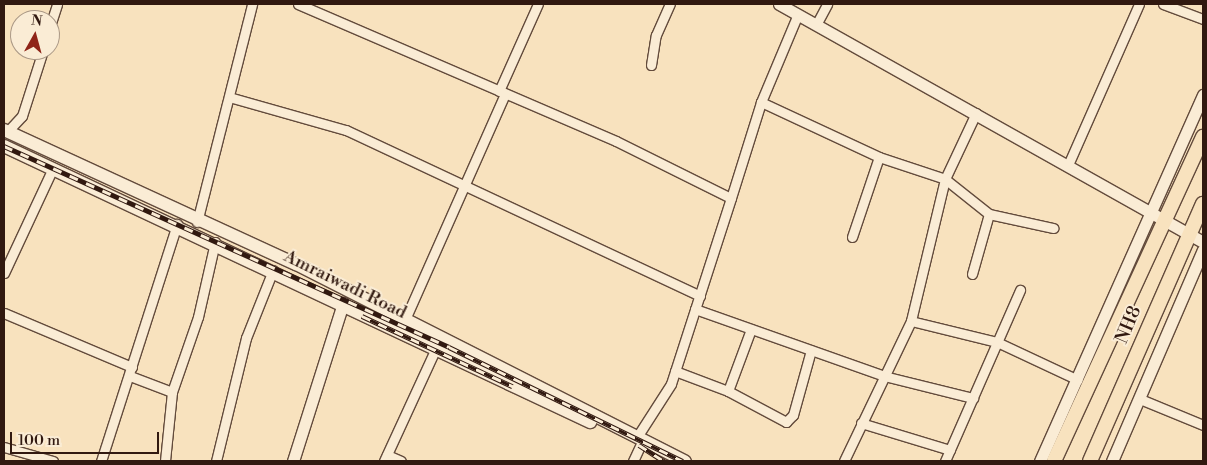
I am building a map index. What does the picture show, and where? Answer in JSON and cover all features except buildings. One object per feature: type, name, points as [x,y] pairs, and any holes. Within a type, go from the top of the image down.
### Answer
[{"type":"main road","points":[[6,131],[197,222],[296,264],[406,318],[639,442],[685,461]]},
{"type":"main road","points":[[1054,461],[1203,137]]},
{"type":"main road","name":"Amraiwadi Road","points":[[4,146],[177,224],[436,348],[639,442],[669,461]]},
{"type":"main road","name":"NH8","points":[[1090,461],[1203,204]]},
{"type":"street","points":[[197,222],[252,4]]},
{"type":"street","points":[[298,4],[616,141],[731,198]]},
{"type":"street","points":[[400,331],[465,185],[538,4]]},
{"type":"street","points":[[651,65],[656,35],[670,4]]},
{"type":"street","points":[[780,4],[1165,218],[1203,242]]},
{"type":"street","points":[[816,25],[827,4]]},
{"type":"street","points":[[1068,165],[1139,4]]},
{"type":"street","points":[[1164,4],[1203,19]]},
{"type":"street","points":[[633,461],[639,442],[675,371],[761,102],[798,14]]},
{"type":"street","points":[[6,131],[22,116],[40,60]]},
{"type":"street","points":[[1040,461],[1078,380],[1150,210],[1203,95]]},
{"type":"street","points":[[229,97],[346,130],[465,185],[564,236],[700,296]]},
{"type":"street","points":[[761,102],[879,157],[944,179],[989,214],[1052,228]]},
{"type":"street","points":[[844,461],[911,321],[944,179],[976,113]]},
{"type":"street","points":[[852,236],[879,157]]},
{"type":"street","points":[[4,273],[53,168]]},
{"type":"street","points":[[972,274],[989,214]]},
{"type":"street","points":[[101,461],[177,224]]},
{"type":"street","points":[[165,461],[172,392],[198,317],[215,242]]},
{"type":"street","points":[[1112,461],[1203,250]]},
{"type":"street","points":[[216,461],[246,338],[273,270]]},
{"type":"street","points":[[945,461],[1020,290]]},
{"type":"street","points":[[294,461],[343,303]]},
{"type":"street","points":[[695,309],[884,376],[973,398]]},
{"type":"street","points":[[4,313],[172,392]]},
{"type":"street","points":[[911,321],[997,342],[1078,380]]},
{"type":"street","points":[[728,392],[751,329]]},
{"type":"street","points":[[400,461],[386,458],[436,348]]},
{"type":"street","points":[[675,371],[728,392],[779,420],[790,420],[811,350]]},
{"type":"street","points":[[1140,399],[1203,425]]},
{"type":"street","points":[[861,423],[950,450]]},
{"type":"street","points":[[4,447],[53,461]]},
{"type":"railway","points":[[4,146],[449,347],[683,461]]},
{"type":"railway","points":[[362,316],[512,386]]},
{"type":"railway","points":[[639,445],[664,461]]}]
